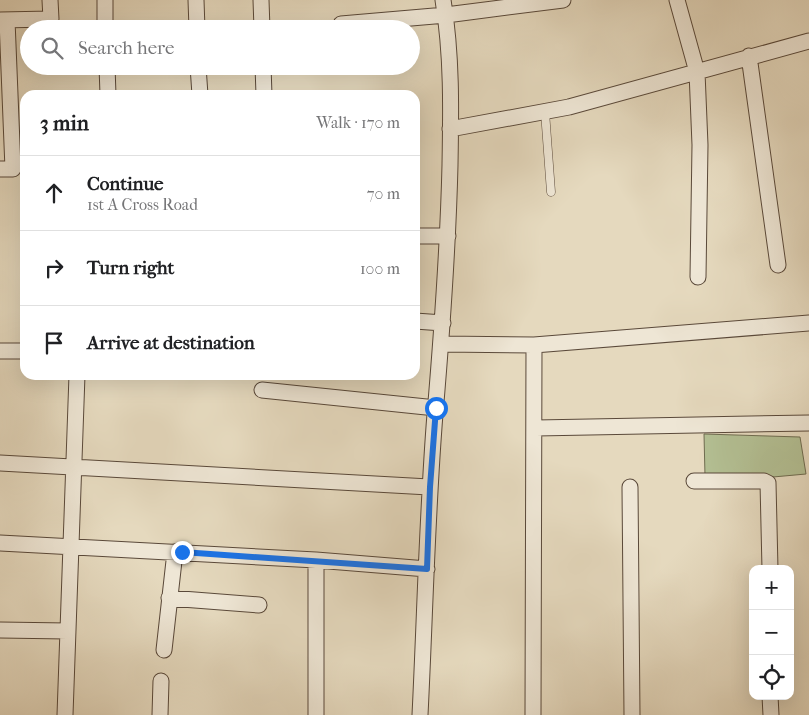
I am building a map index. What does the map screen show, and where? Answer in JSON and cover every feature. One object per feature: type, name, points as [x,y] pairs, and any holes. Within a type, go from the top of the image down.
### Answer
[{"type":"street","points":[[0,169],[12,169],[4,20],[51,18],[50,0]]},
{"type":"street","points":[[104,0],[105,20]]},
{"type":"street","points":[[196,0],[197,20]]},
{"type":"street","points":[[261,0],[262,20]]},
{"type":"street","points":[[420,715],[430,487],[442,344],[448,236],[450,129],[448,33],[444,0]]},
{"type":"street","points":[[388,20],[446,15],[563,0]]},
{"type":"street","points":[[677,0],[697,72],[700,145],[698,277]]},
{"type":"street","points":[[450,129],[545,112],[809,41]]},
{"type":"street","points":[[750,56],[778,265]]},
{"type":"street","points":[[107,75],[108,90]]},
{"type":"street","points":[[199,75],[200,90]]},
{"type":"street","points":[[263,75],[264,90]]},
{"type":"street","points":[[420,236],[448,236]]},
{"type":"street","points":[[420,321],[443,323]]},
{"type":"street","points":[[442,344],[534,345],[809,323]]},
{"type":"street","points":[[533,715],[536,428],[534,345]]},
{"type":"street","points":[[0,351],[20,352]]},
{"type":"street","points":[[65,715],[77,380]]},
{"type":"street","points":[[262,390],[436,408]]},
{"type":"street","points":[[536,428],[809,423]]},
{"type":"street","points":[[0,463],[430,487]]},
{"type":"street","points":[[694,481],[764,481],[768,483],[770,565]]},
{"type":"street","points":[[630,487],[632,715]]},
{"type":"street","points":[[0,543],[316,560],[427,569]]},
{"type":"street","points":[[164,650],[175,552]]},
{"type":"street","points":[[316,560],[316,715]]},
{"type":"street","points":[[169,598],[259,605]]},
{"type":"street","points":[[0,630],[67,631]]},
{"type":"street","points":[[160,681],[160,715]]},
{"type":"street","points":[[770,700],[770,715]]},
{"type":"lane","points":[[545,112],[551,192]]},
{"type":"green space","points":[[704,434],[800,437],[806,474],[773,477],[705,476]]},
{"type":"route","points":[[182,552],[427,569],[430,487],[436,408]]}]
